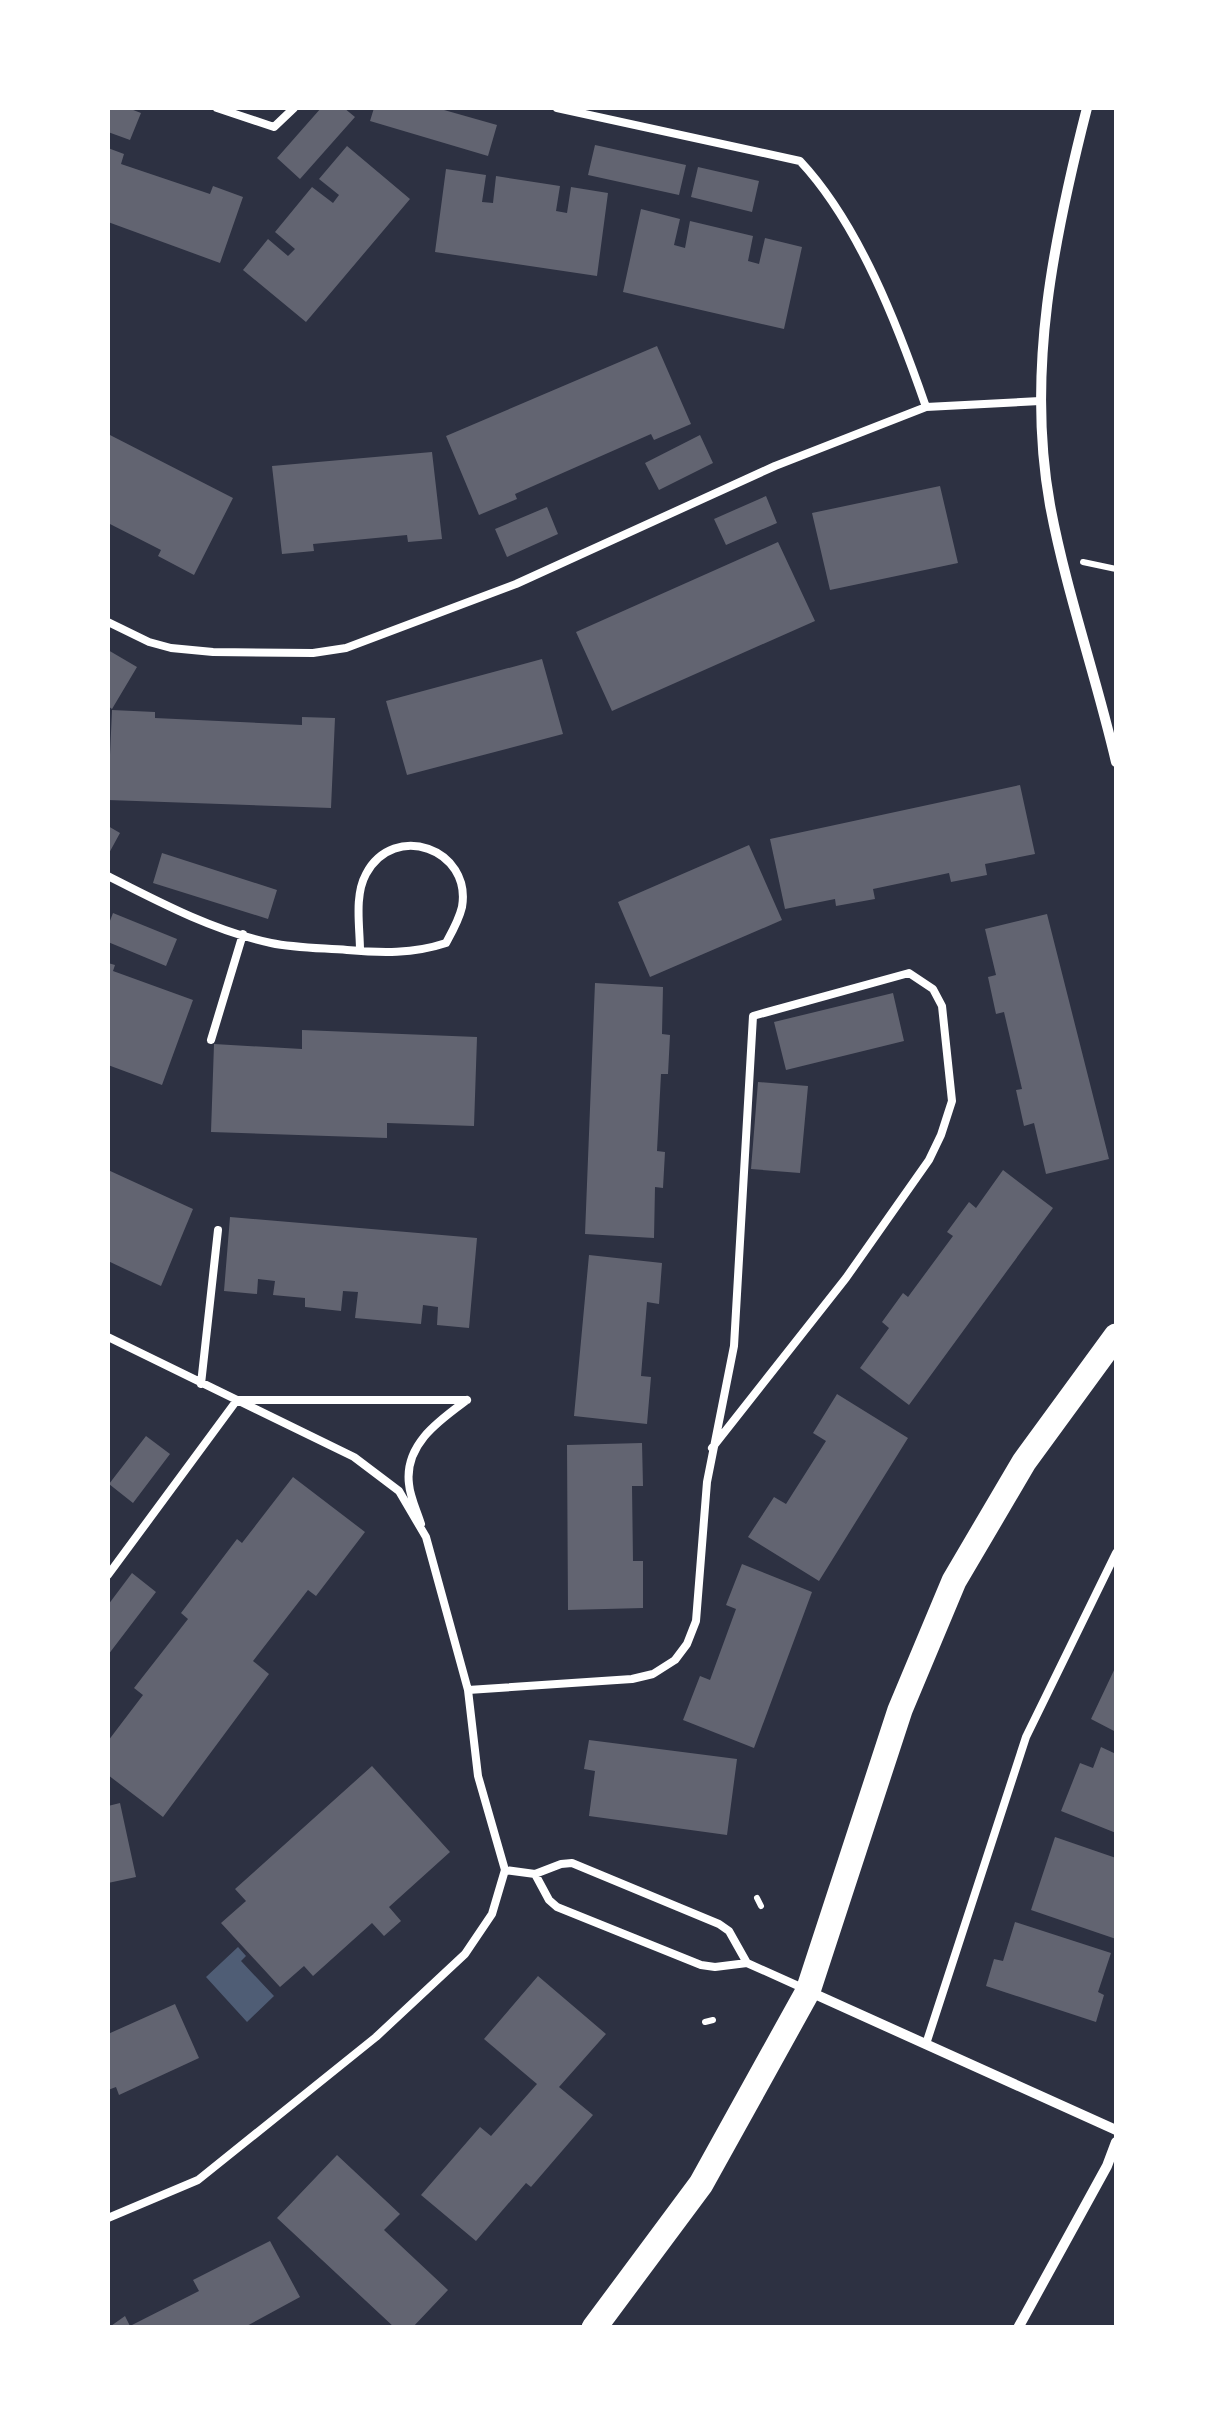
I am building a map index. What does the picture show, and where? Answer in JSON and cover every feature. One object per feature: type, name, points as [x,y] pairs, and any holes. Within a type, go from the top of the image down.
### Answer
[{"type":"main road","points":[[594,2328],[701,2184],[808,1990],[900,1710],[954,1581],[1024,1462],[1116,1336]]},
{"type":"street","points":[[1087,108],[1043,327],[1040,401],[1050,501],[1116,762]]},
{"type":"street","points":[[808,1990],[1116,2130]]},
{"type":"street","points":[[1018,2328],[1107,2166],[1116,2142]]},
{"type":"lane","points":[[216,108],[274,127],[294,108]]},
{"type":"lane","points":[[557,108],[800,161],[866,258],[926,407]]},
{"type":"lane","points":[[108,622],[149,642],[185,650],[313,653],[346,648],[516,584],[776,466],[926,407],[1040,401]]},
{"type":"lane","points":[[108,876],[218,927],[271,943],[360,951],[423,950],[446,943],[462,906],[461,881],[440,852],[418,844],[398,846],[378,858],[365,875],[360,895],[360,951]]},
{"type":"lane","points":[[211,1040],[243,934]]},
{"type":"lane","points":[[468,1690],[632,1679],[653,1674],[676,1660],[692,1632],[700,1598],[712,1448],[734,1346],[753,1016],[909,973],[933,989],[942,1006],[952,1101],[941,1135],[929,1160],[846,1278],[712,1448]]},
{"type":"lane","points":[[201,1384],[218,1230]]},
{"type":"lane","points":[[108,1337],[354,1458],[399,1491],[426,1538]]},
{"type":"lane","points":[[108,2218],[198,2180],[376,2037],[465,1954],[492,1914],[505,1870],[478,1776],[468,1690],[408,1482],[412,1459],[426,1430],[467,1400],[236,1400]]},
{"type":"lane","points":[[108,1575],[236,1400]]},
{"type":"lane","points":[[926,2044],[1026,1736],[1116,1554]]},
{"type":"lane","points":[[505,1870],[536,1874],[572,1864],[729,1931],[747,1962]]},
{"type":"lane","points":[[536,1874],[548,1900],[557,1907],[701,1966],[747,1962],[808,1990]]},
{"type":"water","points":[[238,1947],[246,1956],[241,1961],[274,1996],[247,2022],[206,1977]]},
{"type":"building","points":[[108,108],[141,113],[130,140],[108,132]]},
{"type":"building","points":[[321,108],[344,108],[355,117],[300,179],[277,158]]},
{"type":"building","points":[[374,108],[437,108],[497,125],[488,156],[370,121]]},
{"type":"building","points":[[595,145],[686,165],[679,195],[588,175]]},
{"type":"building","points":[[347,146],[410,199],[306,322],[243,270],[268,239],[288,256],[295,249],[275,232],[312,187],[333,203],[339,195],[319,179]]},
{"type":"building","points":[[108,148],[124,154],[121,164],[210,194],[213,186],[243,197],[220,263],[108,222]]},
{"type":"building","points":[[698,167],[759,181],[752,212],[691,197]]},
{"type":"building","points":[[446,169],[486,175],[482,202],[493,203],[496,176],[560,186],[556,211],[567,213],[571,187],[608,193],[597,276],[435,252]]},
{"type":"building","points":[[641,209],[680,219],[674,245],[685,248],[690,221],[753,236],[748,261],[759,264],[765,238],[802,247],[784,329],[623,292]]},
{"type":"building","points":[[657,346],[691,424],[654,440],[651,434],[515,494],[517,499],[479,515],[446,436]]},
{"type":"building","points":[[108,434],[233,498],[194,575],[158,556],[161,550],[108,523]]},
{"type":"building","points":[[700,435],[713,463],[659,490],[645,463]]},
{"type":"building","points":[[432,452],[442,539],[408,542],[407,535],[313,544],[314,551],[282,554],[272,466]]},
{"type":"building","points":[[940,486],[958,563],[830,590],[812,513]]},
{"type":"building","points":[[766,496],[777,523],[726,545],[714,519]]},
{"type":"building","points":[[547,507],[558,534],[507,557],[495,529]]},
{"type":"building","points":[[778,542],[815,621],[612,711],[576,632]]},
{"type":"building","points":[[108,650],[137,667],[112,709],[108,706]]},
{"type":"building","points":[[542,659],[563,734],[407,775],[386,701]]},
{"type":"building","points":[[112,710],[155,712],[155,718],[302,725],[302,717],[335,718],[331,808],[108,800]]},
{"type":"building","points":[[1020,785],[1035,854],[985,864],[987,875],[951,882],[949,873],[873,889],[875,899],[836,906],[835,899],[785,909],[770,839]]},
{"type":"building","points":[[108,826],[120,833],[108,855]]},
{"type":"building","points":[[749,845],[782,920],[650,977],[618,902]]},
{"type":"building","points":[[162,853],[277,890],[268,919],[153,883]]},
{"type":"building","points":[[113,913],[177,939],[166,966],[108,942]]},
{"type":"building","points":[[1047,914],[1109,1159],[1046,1174],[1034,1123],[1024,1126],[1016,1090],[1022,1089],[1004,1012],[996,1014],[988,977],[996,975],[985,929]]},
{"type":"building","points":[[108,963],[115,965],[113,971],[193,1000],[162,1085],[108,1065]]},
{"type":"building","points":[[595,983],[663,987],[662,1034],[670,1035],[668,1074],[661,1074],[657,1151],[665,1152],[663,1188],[655,1187],[654,1238],[585,1234]]},
{"type":"building","points":[[893,993],[904,1041],[786,1070],[774,1022]]},
{"type":"building","points":[[302,1030],[477,1037],[474,1126],[387,1123],[387,1138],[211,1132],[214,1044],[302,1049]]},
{"type":"building","points":[[758,1082],[808,1086],[800,1173],[751,1169]]},
{"type":"building","points":[[108,1170],[193,1209],[161,1286],[108,1261]]},
{"type":"building","points":[[1003,1170],[1053,1208],[909,1405],[860,1368],[889,1328],[882,1322],[903,1293],[908,1297],[953,1236],[947,1232],[969,1202],[976,1208]]},
{"type":"building","points":[[230,1217],[477,1238],[469,1328],[437,1325],[438,1307],[423,1305],[421,1324],[355,1318],[358,1292],[343,1291],[341,1311],[305,1307],[305,1298],[273,1295],[275,1281],[258,1279],[257,1294],[224,1291]]},
{"type":"building","points":[[589,1255],[662,1263],[659,1304],[647,1302],[641,1376],[651,1377],[647,1424],[574,1416]]},
{"type":"building","points":[[837,1394],[908,1438],[819,1581],[748,1537],[774,1497],[786,1504],[826,1441],[813,1433]]},
{"type":"building","points":[[146,1436],[170,1454],[133,1503],[109,1484]]},
{"type":"building","points":[[642,1443],[643,1486],[632,1486],[633,1561],[643,1561],[643,1608],[568,1610],[567,1445]]},
{"type":"building","points":[[293,1477],[365,1532],[316,1596],[308,1590],[253,1661],[269,1674],[163,1817],[108,1775],[108,1741],[143,1695],[134,1688],[188,1619],[181,1613],[237,1539],[242,1543]]},
{"type":"building","points":[[742,1564],[812,1592],[754,1748],[683,1720],[700,1676],[710,1680],[736,1609],[726,1605]]},
{"type":"building","points":[[132,1573],[156,1592],[108,1655],[108,1605]]},
{"type":"building","points":[[1116,1666],[1116,1732],[1091,1719]]},
{"type":"building","points":[[589,1740],[737,1759],[727,1835],[589,1816],[595,1771],[584,1769]]},
{"type":"building","points":[[1101,1747],[1116,1754],[1116,1833],[1061,1811],[1080,1763],[1093,1768]]},
{"type":"building","points":[[372,1766],[450,1852],[389,1907],[401,1921],[384,1936],[372,1923],[313,1976],[304,1966],[280,1987],[221,1923],[246,1901],[235,1889]]},
{"type":"building","points":[[120,1803],[136,1877],[108,1883],[108,1806]]},
{"type":"building","points":[[1055,1837],[1116,1858],[1116,1939],[1031,1910]]},
{"type":"building","points":[[1015,1922],[1111,1953],[1098,1992],[1104,1995],[1096,2022],[986,1986],[994,1959],[1003,1961]]},
{"type":"building","points":[[538,1976],[606,2034],[559,2087],[593,2115],[531,2187],[526,2183],[476,2241],[421,2195],[480,2127],[491,2136],[537,2084],[484,2039]]},
{"type":"building","points":[[175,2004],[199,2058],[119,2095],[116,2087],[108,2090],[108,2034]]},
{"type":"building","points":[[337,2155],[400,2214],[384,2230],[448,2290],[412,2328],[395,2328],[277,2218]]},
{"type":"building","points":[[270,2241],[300,2297],[243,2328],[108,2328],[125,2316],[130,2326],[199,2291],[193,2280]]}]
